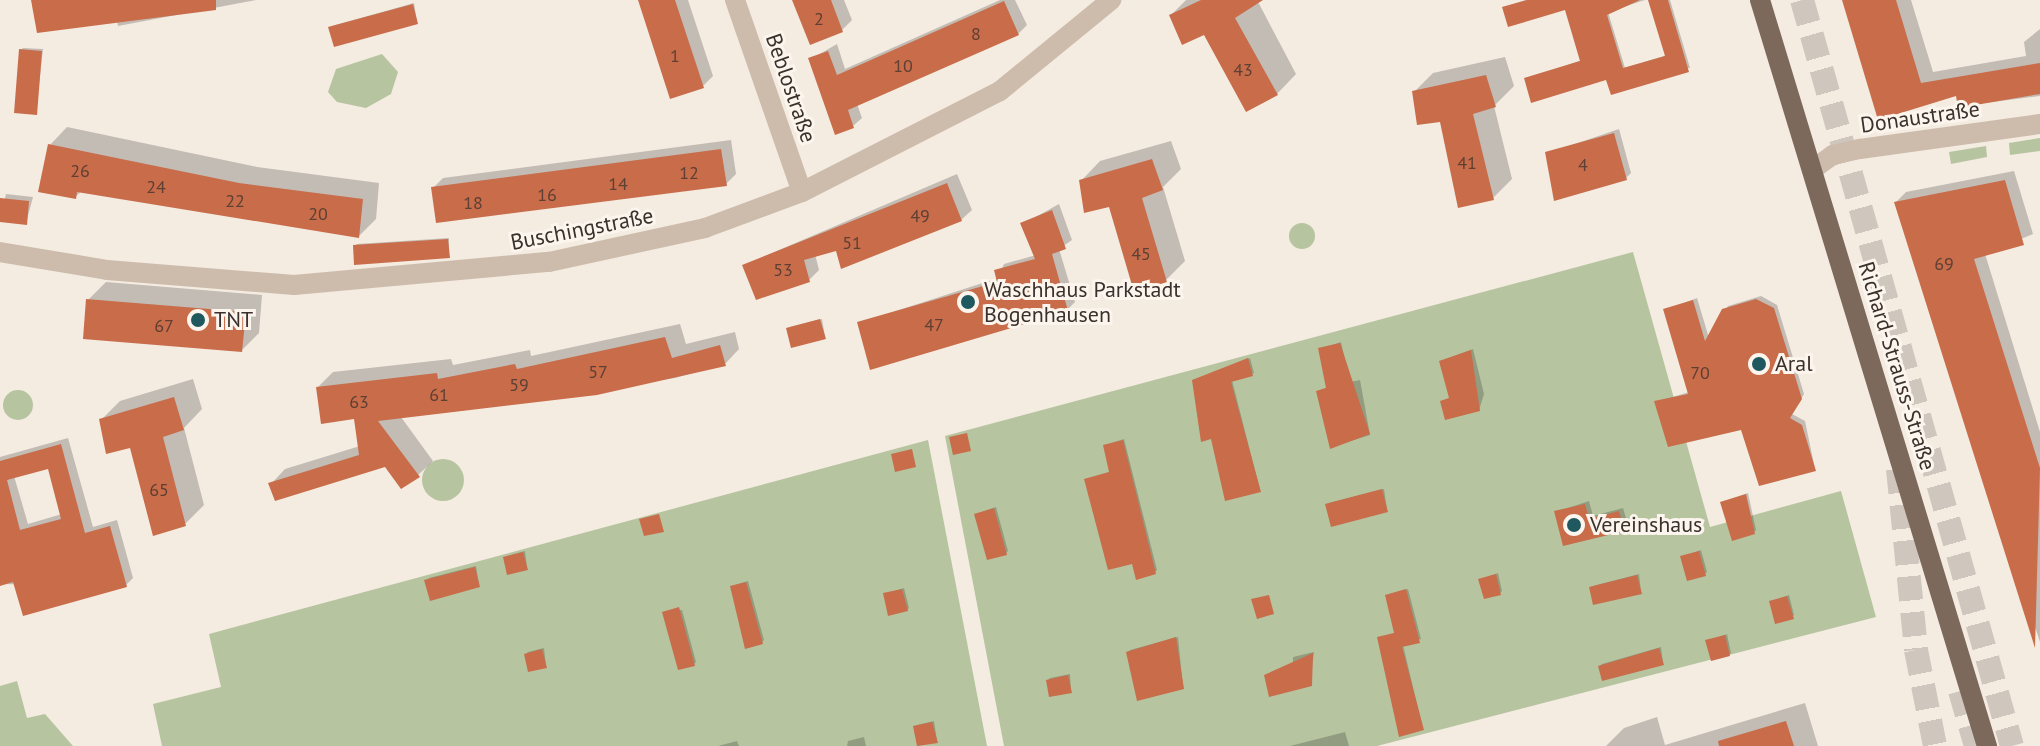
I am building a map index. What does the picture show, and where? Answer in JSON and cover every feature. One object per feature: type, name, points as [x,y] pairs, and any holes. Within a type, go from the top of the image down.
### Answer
[{"type":"main road","name":"Richard-Strauss-Straße","points":[[1760,0],[1987,746]]},
{"type":"street","name":"Beblostraße","points":[[735,0],[802,192]]},
{"type":"street","name":"Buschingstraße","points":[[0,252],[107,270],[294,285],[471,273],[705,228],[802,192],[1000,91],[1111,0]]},
{"type":"street","name":"Donaustraße","points":[[1812,170],[1833,155],[1860,149],[2040,124]]},
{"type":"green space","points":[[382,54],[398,72],[391,94],[366,108],[337,102],[328,92],[336,69]]},
{"type":"green space","points":[[2040,138],[2040,151],[2010,155],[2009,143]]},
{"type":"green space","points":[[1986,146],[1987,157],[1951,164],[1949,152]]},
{"type":"green space","points":[[1302,223],[1311,227],[1315,236],[1311,245],[1302,249],[1293,245],[1289,236],[1293,227]]},
{"type":"green space","points":[[1633,252],[1710,527],[1841,491],[1876,617],[1377,746],[1004,746],[945,436]]},
{"type":"green space","points":[[18,390],[28,395],[33,405],[28,415],[18,420],[8,415],[3,405],[8,395]]},
{"type":"green space","points":[[928,440],[987,746],[162,746],[153,704],[221,687],[209,634]]},
{"type":"green space","points":[[443,459],[458,465],[464,480],[458,495],[443,501],[428,495],[422,480],[428,465]]},
{"type":"green space","points":[[17,681],[27,718],[45,714],[73,746],[0,746],[0,686]]},
{"type":"building","points":[[31,0],[216,0],[216,10],[37,33]]},
{"type":"building","points":[[638,0],[675,0],[704,88],[670,99]]},
{"type":"building","points":[[792,0],[831,0],[843,32],[810,45]]},
{"type":"building","points":[[1201,0],[1263,0],[1235,18],[1278,95],[1246,112],[1204,35],[1182,45],[1169,15]]},
{"type":"building","points":[[1527,0],[1640,0],[1607,15],[1623,68],[1665,56],[1648,0],[1668,0],[1689,72],[1611,95],[1606,80],[1531,103],[1524,78],[1580,61],[1565,10],[1508,27],[1502,7]]},
{"type":"building","points":[[1842,0],[1896,0],[1921,83],[2040,63],[2040,94],[1958,108],[1956,96],[1878,120]]},
{"type":"building","points":[[1004,1],[1019,35],[848,110],[854,128],[835,135],[808,58],[828,51],[837,75]]},
{"type":"building","points":[[413,4],[418,24],[334,47],[328,27]]},
{"type":"building","points":[[19,49],[42,51],[37,115],[14,113]]},
{"type":"building","points":[[1486,75],[1496,107],[1473,114],[1494,200],[1458,208],[1440,122],[1417,125],[1412,91]]},
{"type":"building","points":[[1614,133],[1627,180],[1554,201],[1545,152]]},
{"type":"building","points":[[48,144],[239,183],[363,199],[359,238],[77,192],[76,199],[38,192]]},
{"type":"building","points":[[721,149],[727,186],[436,223],[431,187]]},
{"type":"building","points":[[1152,159],[1163,190],[1142,198],[1167,282],[1134,292],[1109,207],[1084,213],[1079,180]]},
{"type":"building","points":[[2005,180],[2024,245],[1974,259],[2040,468],[2035,648],[1894,202]]},
{"type":"building","points":[[947,183],[962,221],[841,269],[836,251],[804,260],[810,282],[756,300],[742,265]]},
{"type":"building","points":[[0,198],[29,201],[27,225],[0,222]]},
{"type":"building","points":[[1052,210],[1066,249],[1052,254],[1068,311],[870,370],[857,322],[997,282],[994,270],[1035,259],[1020,223]]},
{"type":"building","points":[[448,239],[450,258],[354,265],[353,245]]},
{"type":"building","points":[[86,299],[246,312],[242,352],[83,339]]},
{"type":"building","points":[[1756,299],[1774,308],[1802,399],[1790,418],[1802,425],[1816,471],[1759,486],[1741,430],[1668,447],[1654,401],[1688,394],[1663,309],[1693,300],[1705,341],[1722,309]]},
{"type":"building","points":[[820,319],[826,339],[791,348],[786,328]]},
{"type":"building","points":[[665,337],[672,358],[720,345],[726,366],[597,395],[378,421],[420,477],[401,489],[385,467],[275,501],[268,483],[359,455],[354,419],[321,424],[316,387],[437,373],[438,379],[515,364],[517,369]]},
{"type":"building","points":[[1340,343],[1370,434],[1330,449],[1316,391],[1326,388],[1318,348]]},
{"type":"building","points":[[1471,350],[1480,411],[1445,420],[1440,401],[1449,398],[1439,361]]},
{"type":"building","points":[[1248,358],[1253,376],[1231,382],[1261,492],[1225,501],[1211,439],[1201,442],[1192,380]]},
{"type":"building","points":[[174,397],[184,430],[163,437],[186,526],[153,536],[130,448],[106,454],[99,419]]},
{"type":"building","points":[[967,433],[971,451],[953,455],[949,437]]},
{"type":"building","points":[[1123,440],[1156,574],[1136,580],[1132,564],[1108,570],[1084,479],[1109,472],[1103,445]]},
{"type":"building","points":[[61,444],[85,533],[110,526],[127,587],[23,616],[13,582],[0,586],[0,461]],"holes":[[[48,469],[61,519],[20,530],[7,480]]]},
{"type":"building","points":[[912,449],[916,467],[895,472],[891,454]]},
{"type":"building","points":[[1382,489],[1388,512],[1331,527],[1325,504]]},
{"type":"building","points":[[1746,494],[1755,534],[1732,541],[1720,502]]},
{"type":"building","name":"Vereinshaus","points":[[1585,504],[1589,519],[1619,511],[1625,531],[1563,546],[1554,511]]},
{"type":"building","points":[[994,508],[1007,555],[987,560],[974,514]]},
{"type":"building","points":[[659,514],[664,532],[644,536],[639,519]]},
{"type":"building","points":[[1699,551],[1706,576],[1687,581],[1680,556]]},
{"type":"building","points":[[523,552],[528,570],[507,575],[503,557]]},
{"type":"building","points":[[475,567],[480,587],[430,601],[424,580]]},
{"type":"building","points":[[1496,574],[1501,595],[1484,599],[1478,579]]},
{"type":"building","points":[[1637,575],[1642,594],[1593,605],[1589,587]]},
{"type":"building","points":[[746,582],[763,644],[745,649],[730,586]]},
{"type":"building","points":[[902,589],[908,611],[888,616],[883,593]]},
{"type":"building","points":[[1406,589],[1420,643],[1402,647],[1424,730],[1399,737],[1377,637],[1394,633],[1385,595]]},
{"type":"building","points":[[1269,595],[1274,614],[1257,619],[1251,599]]},
{"type":"building","points":[[1787,596],[1794,619],[1775,624],[1769,601]]},
{"type":"building","points":[[679,607],[695,666],[678,670],[662,612]]},
{"type":"building","points":[[1725,635],[1730,656],[1711,661],[1705,640]]},
{"type":"building","points":[[1176,637],[1184,689],[1137,701],[1126,652]]},
{"type":"building","points":[[1659,648],[1664,665],[1602,681],[1598,666]]},
{"type":"building","points":[[542,649],[547,668],[528,672],[524,654]]},
{"type":"building","points":[[1313,653],[1312,686],[1269,697],[1264,675]]},
{"type":"building","points":[[1068,675],[1072,693],[1049,697],[1046,680]]},
{"type":"building","points":[[1786,721],[1794,746],[1719,746],[1718,741]]},
{"type":"building","points":[[932,722],[938,743],[917,746],[913,726]]},
{"type":"tunnel","points":[[1802,0],[2012,746]]},
{"type":"tunnel","points":[[1898,469],[1916,650],[1935,746]]},
{"type":"tunnel","points":[[1960,691],[1976,746]]},
{"type":"place","name":"Waschhaus Parkstadt Bogenhausen","points":[[968,302]]},
{"type":"place","name":"TNT","points":[[198,320]]},
{"type":"place","name":"Aral","points":[[1759,364]]},
{"type":"place","name":"Vereinshaus","points":[[1574,525]]}]
